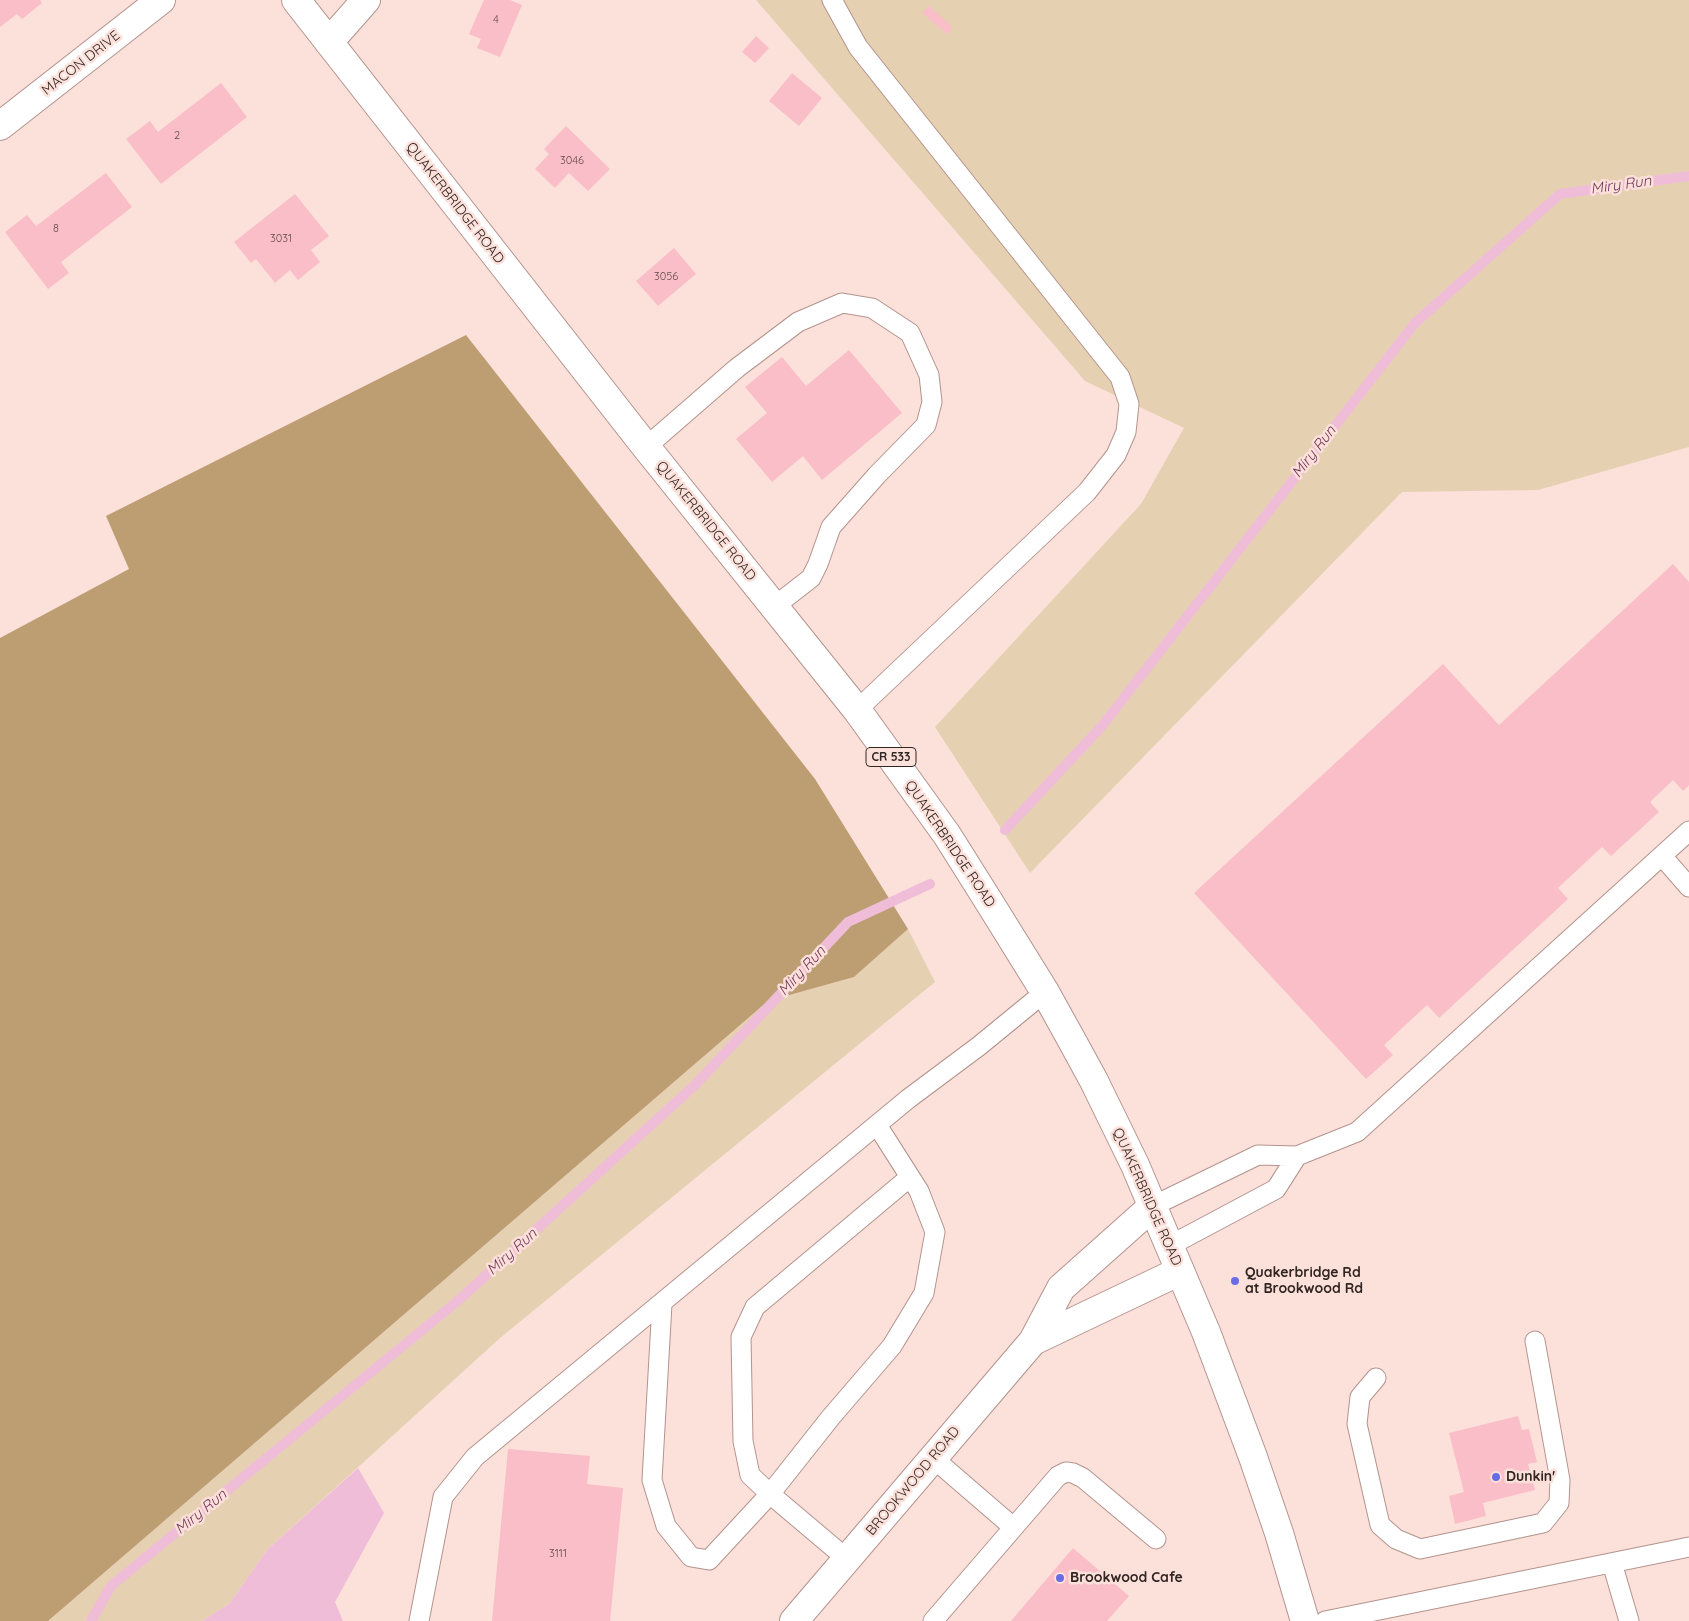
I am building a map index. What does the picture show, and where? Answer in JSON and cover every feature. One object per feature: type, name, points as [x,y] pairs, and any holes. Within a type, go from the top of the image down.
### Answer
[{"type":"main road","name":"MACON DRIVE","points":[[0,126],[161,0]]},
{"type":"main road","name":"QUAKERBRIDGE ROAD","points":[[296,0],[646,447],[857,710],[947,835],[1045,992],[1094,1081],[1135,1165],[1206,1332],[1253,1457],[1279,1533],[1305,1621]]},
{"type":"main road","points":[[329,42],[366,0]]},
{"type":"main road","name":"BROOKWOOD ROAD","points":[[794,1621],[1033,1341],[1061,1288],[1152,1206]]},
{"type":"main road","name":"BROOKWOOD ROAD","points":[[1033,1341],[1180,1271]]},
{"type":"lane","points":[[832,0],[858,47],[1120,378],[1129,404],[1126,432],[1116,455],[1087,492],[857,710]]},
{"type":"lane","points":[[646,447],[737,368],[798,322],[842,303],[872,308],[910,333],[929,375],[932,402],[926,425],[877,475],[831,527],[811,578],[774,606]]},
{"type":"lane","points":[[1152,1206],[1258,1155],[1297,1156],[1357,1132],[1689,831]]},
{"type":"lane","points":[[1662,856],[1689,887]]},
{"type":"lane","points":[[419,1621],[443,1497],[475,1457],[877,1125],[1045,992]]},
{"type":"lane","points":[[662,1304],[652,1480],[666,1526],[691,1556],[708,1560],[770,1494],[831,1417],[892,1346],[924,1293],[934,1232],[918,1190],[877,1125]]},
{"type":"lane","points":[[1169,1246],[1276,1189],[1297,1156]]},
{"type":"lane","points":[[847,1559],[750,1475],[743,1441],[741,1337],[755,1306],[910,1177]]},
{"type":"lane","points":[[1376,1378],[1360,1397],[1357,1424],[1380,1525],[1396,1539],[1420,1548],[1543,1523],[1559,1503],[1560,1480],[1535,1341]]},
{"type":"lane","points":[[933,1458],[1013,1527]]},
{"type":"lane","points":[[933,1621],[1058,1476],[1066,1472],[1074,1473],[1083,1478],[1156,1539]]},
{"type":"lane","points":[[1325,1621],[1689,1547]]},
{"type":"lane","points":[[1612,1562],[1629,1621]]},
{"type":"shaded area","points":[[756,0],[1689,0],[1689,447],[1538,490],[1402,492],[1030,873],[935,727],[1141,504],[1184,428],[1085,381]]},
{"type":"shaded area","points":[[466,335],[815,779],[908,929],[854,977],[768,1001],[48,1621],[0,1621],[0,638],[129,569],[106,516]]},
{"type":"shaded area","points":[[908,929],[935,982],[500,1338],[267,1550],[230,1603],[202,1621],[48,1621],[768,1001],[854,977]]},
{"type":"shaded area","points":[[358,1468],[384,1513],[335,1602],[343,1621],[202,1621],[230,1603],[267,1550]]},
{"type":"building","points":[[0,0],[40,0],[42,3],[22,19],[17,14],[0,27]]},
{"type":"building","points":[[484,0],[510,0],[522,5],[500,57],[477,48],[481,39],[469,34]]},
{"type":"building","points":[[929,6],[953,27],[947,34],[922,13]]},
{"type":"building","points":[[756,36],[769,48],[755,63],[742,52]]},
{"type":"building","points":[[792,73],[822,98],[799,126],[769,101]]},
{"type":"building","points":[[221,83],[247,117],[161,184],[126,139],[150,121],[158,132]]},
{"type":"building","points":[[566,126],[610,169],[588,191],[569,173],[555,188],[535,169],[549,154],[544,149]]},
{"type":"building","points":[[106,173],[132,207],[61,262],[69,273],[48,289],[5,232],[27,215],[36,226]]},
{"type":"building","points":[[295,194],[329,236],[311,250],[320,262],[298,280],[290,270],[275,283],[256,259],[251,263],[234,242]]},
{"type":"building","points":[[674,248],[696,274],[658,306],[636,281]]},
{"type":"building","points":[[849,350],[902,413],[822,480],[803,456],[772,482],[736,439],[767,413],[745,387],[782,357],[806,386]]},
{"type":"building","points":[[1673,564],[1689,582],[1689,785],[1683,791],[1673,780],[1650,802],[1659,812],[1611,856],[1602,847],[1558,888],[1568,899],[1439,1018],[1427,1005],[1384,1045],[1393,1055],[1366,1079],[1194,893],[1443,664],[1499,725]]},
{"type":"building","name":"Dunkin'","points":[[1518,1416],[1522,1430],[1529,1429],[1537,1462],[1528,1464],[1535,1490],[1483,1503],[1486,1516],[1455,1524],[1449,1496],[1464,1492],[1449,1433]]},
{"type":"building","points":[[508,1449],[590,1456],[587,1484],[623,1488],[610,1621],[492,1621]]},
{"type":"building","points":[[1073,1548],[1129,1596],[1107,1621],[1011,1621]]},
{"type":"waterway","name":"Miry Run","points":[[1005,830],[1102,726],[1415,323],[1560,194],[1689,176]]},
{"type":"waterway","name":"Miry Run","points":[[91,1621],[111,1586],[460,1299],[695,1085],[848,922],[930,884]]},
{"type":"place","name":"Quakerbridge Rd at Brookwood Rd","points":[[1235,1281]]},
{"type":"place","name":"Dunkin'","points":[[1496,1477]]},
{"type":"place","name":"Brookwood Cafe","points":[[1060,1578]]}]
